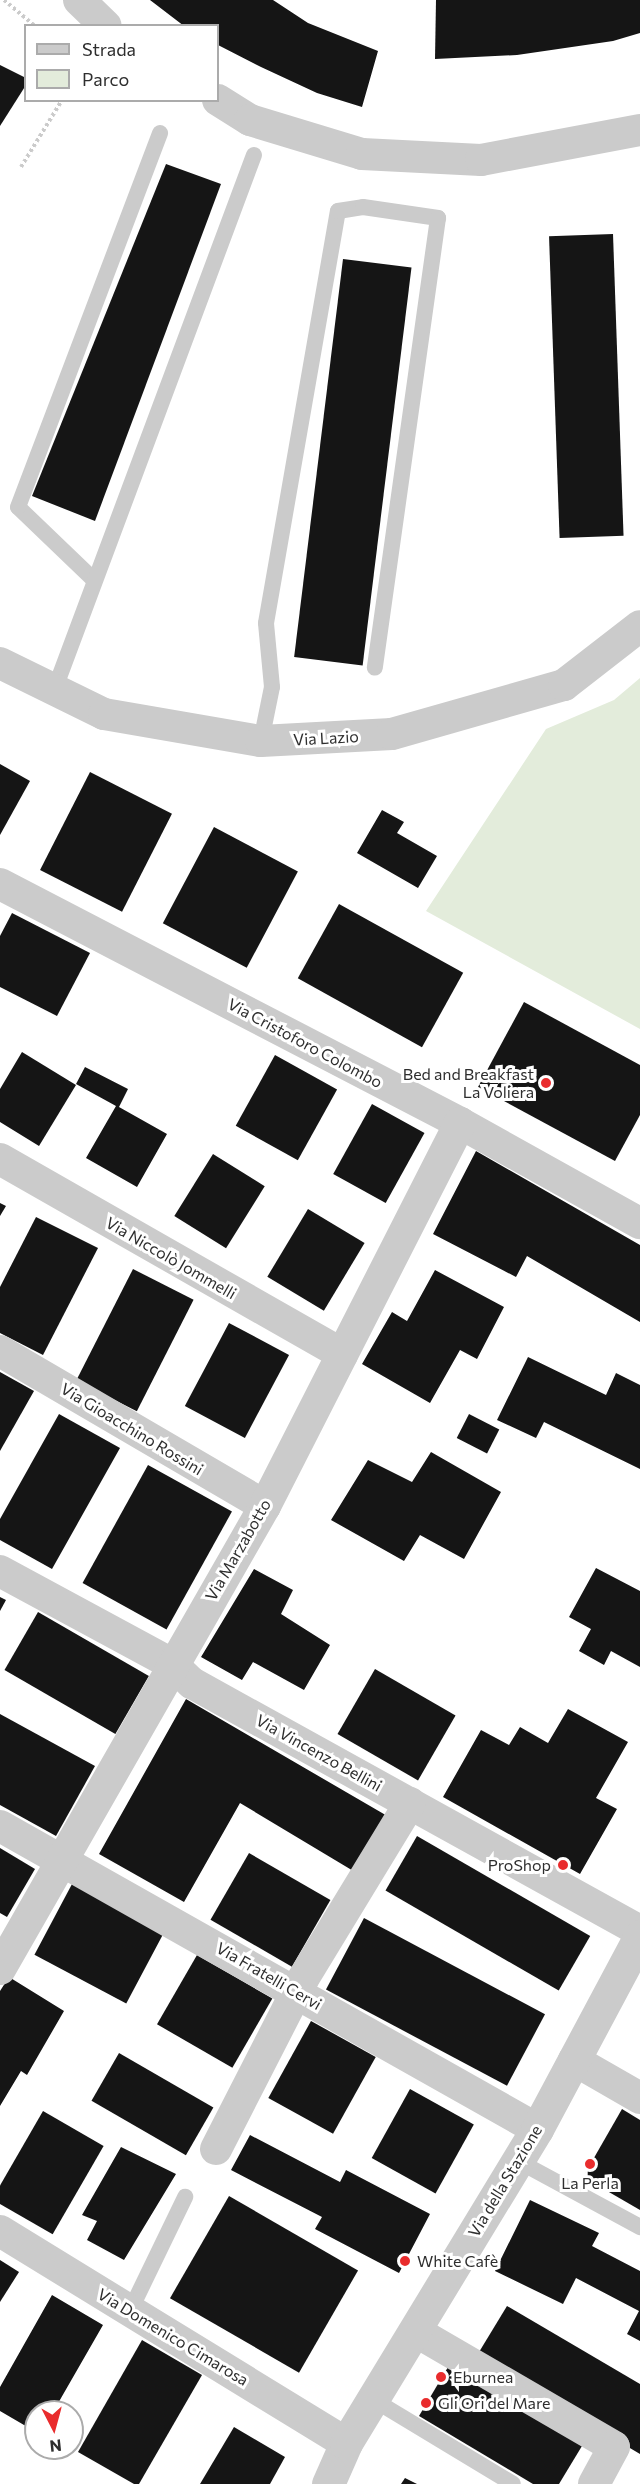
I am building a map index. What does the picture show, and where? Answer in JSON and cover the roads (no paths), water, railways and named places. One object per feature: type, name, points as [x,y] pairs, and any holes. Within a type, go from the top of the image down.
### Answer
[{"type":"street","points":[[79,0],[104,24]]},
{"type":"street","points":[[219,101],[250,120],[362,154],[481,160],[640,130]]},
{"type":"street","name":"Via Lazio","points":[[0,663],[104,714],[261,741],[392,734],[564,685],[640,626]]},
{"type":"street","name":"Via Cristoforo Colombo","points":[[0,884],[460,1123],[640,1223]]},
{"type":"street","name":"Via Marzabotto","points":[[0,1969],[172,1664],[265,1506],[460,1123]]},
{"type":"street","name":"Via Niccolò Jommelli","points":[[0,1159],[342,1354]]},
{"type":"street","name":"Via Gioacchino Rossini","points":[[0,1351],[265,1506]]},
{"type":"street","name":"Via Vincenzo Bellini","points":[[0,1570],[172,1664],[192,1683],[640,1931]]},
{"type":"street","points":[[216,2149],[296,1991],[410,1803]]},
{"type":"street","name":"Via Fratelli Cervi","points":[[0,1826],[63,1859],[537,2129]]},
{"type":"street","name":"Via della Stazione","points":[[328,2484],[346,2444],[537,2129],[640,1936]]},
{"type":"street","points":[[574,2060],[640,2098]]},
{"type":"street","name":"Via Domenico Cimarosa","points":[[0,2231],[346,2444]]},
{"type":"street","points":[[414,2331],[614,2447],[594,2484]]},
{"type":"lane","points":[[94,580],[18,507],[160,133]]},
{"type":"lane","points":[[54,691],[254,155]]},
{"type":"lane","points":[[261,741],[272,687],[266,623],[338,211],[363,207],[438,218],[375,668]]},
{"type":"lane","points":[[518,2161],[640,2227]]},
{"type":"lane","points":[[130,2311],[185,2197]]},
{"type":"lane","points":[[374,2400],[513,2484]]},
{"type":"place","name":"Bed and Breakfast La Voliera","points":[[546,1083]]},
{"type":"place","name":"ProShop","points":[[563,1865]]},
{"type":"place","name":"La Perla","points":[[590,2164]]},
{"type":"place","name":"White Cafè","points":[[405,2261]]},
{"type":"place","name":"Eburnea","points":[[441,2377]]},
{"type":"place","name":"Gli Ori del Mare","points":[[426,2403]]}]
